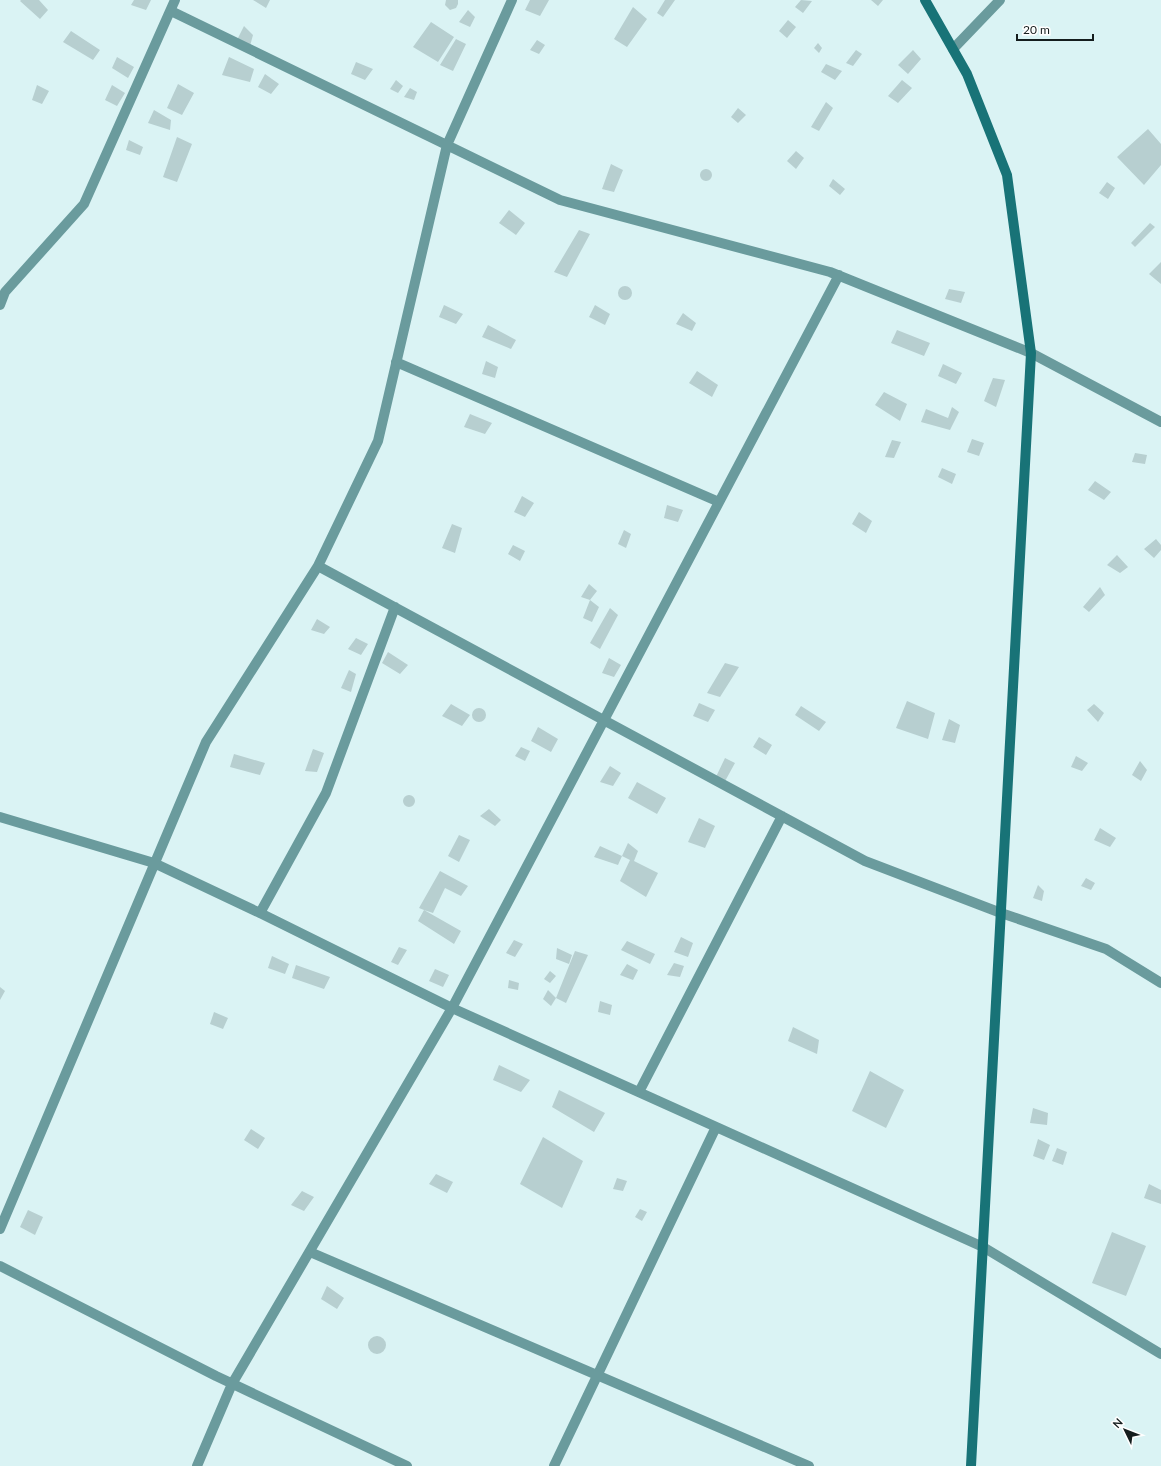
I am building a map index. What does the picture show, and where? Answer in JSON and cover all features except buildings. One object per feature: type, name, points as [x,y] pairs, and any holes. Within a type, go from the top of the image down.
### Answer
[{"type":"main road","points":[[925,0],[967,74],[1007,175],[1031,353],[971,1466]]},
{"type":"street","points":[[0,305],[5,292],[84,204],[175,0]]},
{"type":"street","points":[[0,1229],[206,742],[318,566],[378,441],[447,145],[512,0]]},
{"type":"street","points":[[953,49],[1000,0]]},
{"type":"street","points":[[171,11],[560,200],[839,275],[1031,353],[1161,422]]},
{"type":"street","points":[[197,1466],[232,1384],[452,1008],[839,275]]},
{"type":"street","points":[[396,362],[719,502]]},
{"type":"street","points":[[318,566],[865,861],[1001,913],[1106,949],[1161,983]]},
{"type":"street","points":[[260,913],[326,793],[395,607]]},
{"type":"street","points":[[639,1092],[782,816]]},
{"type":"street","points":[[0,817],[154,864],[260,913],[452,1008],[982,1247],[1161,1354]]},
{"type":"street","points":[[554,1466],[716,1127]]},
{"type":"street","points":[[310,1252],[810,1466]]},
{"type":"street","points":[[0,1266],[232,1384],[407,1466]]}]
